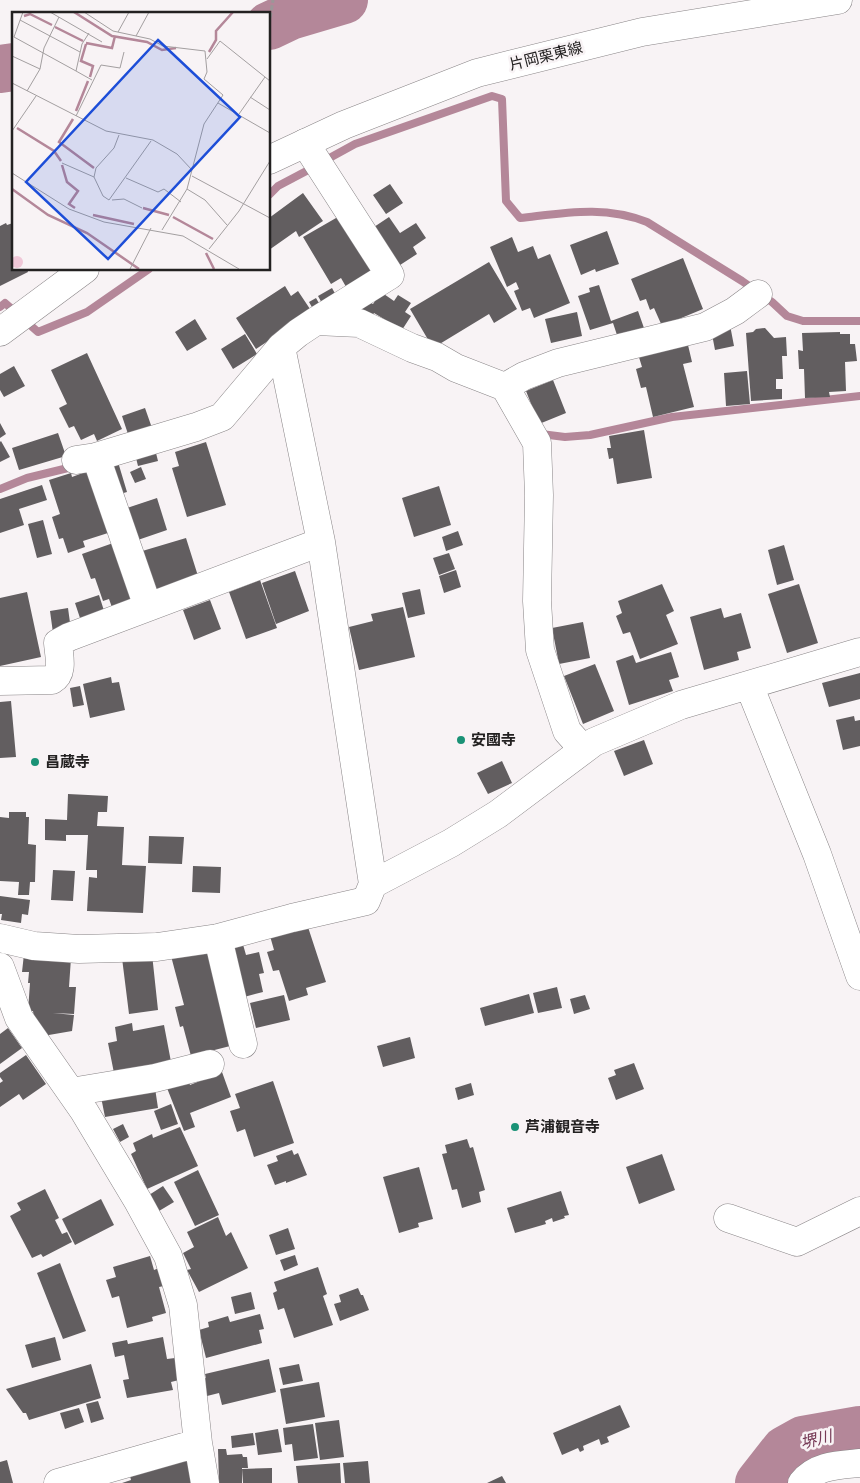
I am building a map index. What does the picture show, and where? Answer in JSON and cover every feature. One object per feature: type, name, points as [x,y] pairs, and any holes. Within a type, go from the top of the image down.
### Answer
[{"type":"street","name":"片岡栗東線","points":[[270,160],[344,125],[478,73],[642,32],[838,0]]},
{"type":"street","points":[[148,608],[86,458],[222,417],[281,347],[316,321],[390,275],[304,143]]},
{"type":"street","points":[[0,332],[84,270]]},
{"type":"street","points":[[505,387],[524,376],[558,363],[705,327],[735,311],[758,294]]},
{"type":"street","points":[[316,321],[359,323],[412,348],[437,357],[456,368],[505,387],[537,443],[539,495],[537,601],[540,650],[567,731],[583,749]]},
{"type":"street","points":[[0,938],[34,946],[79,949],[157,947],[218,938],[366,901],[373,884],[321,542],[281,347]]},
{"type":"street","points":[[0,681],[52,680],[57,677],[60,671],[58,643],[69,637],[321,542]]},
{"type":"street","points":[[373,884],[451,843],[498,814],[594,742],[681,705],[860,652]]},
{"type":"street","points":[[749,685],[817,854],[860,976]]},
{"type":"street","points":[[218,938],[243,1044]]},
{"type":"street","points":[[0,967],[19,1018],[71,1092],[138,1202],[168,1256],[183,1305],[198,1444],[205,1483]]},
{"type":"street","points":[[71,1092],[155,1078],[210,1064]]},
{"type":"street","points":[[728,1218],[797,1242],[860,1211]]},
{"type":"street","points":[[58,1483],[198,1444]]},
{"type":"street","points":[[802,1483],[806,1477],[826,1467],[860,1463]]},
{"type":"path","points":[[270,19],[273,0]]},
{"type":"building","points":[[390,184],[403,203],[386,214],[373,195]]},
{"type":"building","points":[[303,193],[323,221],[299,237],[296,231],[270,249],[270,217]]},
{"type":"building","points":[[343,214],[375,277],[349,292],[341,278],[331,284],[303,237]]},
{"type":"building","points":[[389,217],[400,233],[416,223],[426,238],[413,247],[417,254],[397,267],[371,229]]},
{"type":"building","points":[[6,223],[7,225],[12,223],[12,270],[27,270],[28,272],[0,286],[0,226]]},
{"type":"building","points":[[607,231],[619,264],[596,272],[595,269],[581,275],[570,245]]},
{"type":"building","points":[[512,237],[518,252],[533,246],[538,259],[550,254],[570,303],[534,318],[530,308],[522,311],[514,291],[519,289],[516,282],[507,287],[490,247]]},
{"type":"building","points":[[683,258],[703,309],[662,326],[654,308],[650,310],[646,299],[640,301],[631,279]]},
{"type":"building","points":[[489,262],[517,309],[494,323],[489,314],[433,348],[410,309]]},
{"type":"building","points":[[599,285],[611,321],[638,311],[644,328],[618,338],[613,323],[590,330],[578,296],[590,292],[589,288]]},
{"type":"building","points":[[285,286],[291,296],[298,291],[312,312],[256,349],[236,318]]},
{"type":"building","points":[[332,288],[338,299],[324,307],[318,296]]},
{"type":"building","points":[[381,292],[394,301],[398,295],[411,303],[405,312],[411,316],[402,330],[374,313],[371,318],[360,311],[367,301],[373,304]]},
{"type":"building","points":[[316,298],[320,305],[313,309],[309,302]]},
{"type":"building","points":[[577,312],[582,336],[551,343],[545,319]]},
{"type":"building","points":[[195,319],[207,339],[187,351],[175,332]]},
{"type":"building","points":[[730,325],[734,346],[715,350],[711,329]]},
{"type":"building","points":[[765,328],[774,338],[786,337],[787,356],[782,356],[783,379],[776,379],[776,389],[782,389],[782,399],[751,401],[746,333]]},
{"type":"building","points":[[840,332],[840,334],[850,334],[850,344],[855,344],[857,361],[845,362],[846,391],[829,392],[830,397],[805,398],[804,369],[799,369],[798,350],[803,351],[802,333]]},
{"type":"building","points":[[245,334],[257,354],[233,369],[221,349]]},
{"type":"building","points":[[688,345],[692,362],[683,364],[694,407],[653,417],[646,387],[641,388],[636,369],[642,367],[638,354]]},
{"type":"building","points":[[87,353],[122,429],[97,441],[94,434],[81,440],[74,426],[69,428],[59,408],[67,404],[51,370]]},
{"type":"building","points":[[14,366],[25,386],[4,397],[0,390],[0,374]]},
{"type":"building","points":[[747,371],[750,404],[726,406],[724,373]]},
{"type":"building","points":[[553,380],[566,413],[539,424],[526,391]]},
{"type":"building","points":[[145,408],[152,428],[129,437],[122,416]]},
{"type":"building","points":[[0,423],[6,434],[0,438]]},
{"type":"building","points":[[644,430],[652,478],[617,484],[613,458],[609,459],[607,448],[611,448],[609,436]]},
{"type":"building","points":[[58,433],[66,456],[19,470],[12,448]]},
{"type":"building","points":[[0,442],[10,457],[0,462]]},
{"type":"building","points":[[206,442],[226,505],[187,517],[172,468],[179,466],[175,452]]},
{"type":"building","points":[[156,453],[158,461],[138,466],[136,458]]},
{"type":"building","points":[[118,462],[127,492],[113,496],[103,467]]},
{"type":"building","points":[[141,467],[146,479],[135,483],[130,472]]},
{"type":"building","points":[[88,471],[108,533],[83,541],[85,547],[68,553],[63,538],[59,539],[52,517],[60,514],[49,480],[71,473],[72,477]]},
{"type":"building","points":[[42,485],[47,500],[19,509],[24,525],[0,533],[0,499]]},
{"type":"building","points":[[439,486],[451,525],[414,537],[402,498]]},
{"type":"building","points":[[157,498],[167,530],[132,542],[121,510]]},
{"type":"building","points":[[43,520],[52,554],[37,558],[28,524]]},
{"type":"building","points":[[458,531],[463,545],[446,551],[442,537]]},
{"type":"building","points":[[186,538],[198,576],[151,591],[139,552]]},
{"type":"building","points":[[116,542],[138,604],[114,613],[109,599],[103,601],[95,578],[91,579],[82,554]]},
{"type":"building","points":[[784,545],[794,580],[777,585],[768,550]]},
{"type":"building","points":[[449,553],[455,569],[439,575],[433,558]]},
{"type":"building","points":[[456,570],[461,587],[444,593],[439,576]]},
{"type":"building","points":[[295,571],[309,611],[276,624],[262,583]]},
{"type":"building","points":[[260,580],[277,628],[246,639],[229,592]]},
{"type":"building","points":[[662,584],[674,611],[666,615],[678,644],[640,659],[630,632],[623,634],[616,616],[622,613],[618,601]]},
{"type":"building","points":[[799,584],[818,643],[787,653],[768,594]]},
{"type":"building","points":[[420,589],[425,614],[408,618],[402,593]]},
{"type":"building","points":[[27,592],[41,657],[0,666],[0,598]]},
{"type":"building","points":[[99,595],[106,617],[82,624],[75,603]]},
{"type":"building","points":[[210,600],[221,629],[194,640],[183,610]]},
{"type":"building","points":[[403,607],[415,657],[359,670],[349,627],[373,621],[371,614]]},
{"type":"building","points":[[68,608],[71,630],[53,633],[50,611]]},
{"type":"building","points":[[721,608],[724,618],[741,613],[751,648],[737,652],[739,660],[704,670],[690,617]]},
{"type":"building","points":[[583,622],[590,658],[559,664],[552,628]]},
{"type":"building","points":[[671,652],[679,677],[669,680],[673,691],[629,705],[616,661],[633,655],[636,663]]},
{"type":"building","points":[[595,664],[614,711],[583,724],[564,676]]},
{"type":"building","points":[[860,673],[860,699],[829,707],[822,683]]},
{"type":"building","points":[[111,677],[112,683],[119,682],[125,710],[90,718],[83,684]]},
{"type":"building","points":[[80,686],[84,705],[73,707],[70,688]]},
{"type":"building","points":[[11,701],[16,757],[0,758],[0,702]]},
{"type":"building","points":[[854,716],[855,721],[860,720],[860,746],[843,750],[836,720]]},
{"type":"building","points":[[644,740],[653,764],[624,776],[614,751]]},
{"type":"building","points":[[502,761],[512,783],[488,794],[477,773]]},
{"type":"building","points":[[68,794],[108,796],[107,812],[98,812],[97,826],[124,827],[122,865],[146,866],[143,913],[87,911],[89,877],[97,878],[97,870],[86,870],[88,835],[66,835],[66,841],[45,840],[45,819],[67,820]]},
{"type":"building","points":[[9,812],[26,812],[26,817],[29,817],[28,844],[36,845],[35,882],[30,882],[29,895],[18,895],[19,882],[0,881],[0,817],[9,818]]},
{"type":"building","points":[[149,836],[184,837],[182,864],[148,863]]},
{"type":"building","points":[[193,866],[221,867],[220,893],[192,892]]},
{"type":"building","points":[[53,870],[75,871],[73,901],[51,900]]},
{"type":"building","points":[[0,896],[30,900],[28,915],[22,914],[21,923],[1,920]]},
{"type":"building","points":[[307,924],[326,982],[306,988],[308,995],[289,1001],[279,970],[273,971],[267,952],[274,950],[270,936]]},
{"type":"building","points":[[242,941],[246,955],[259,952],[264,973],[259,974],[263,992],[244,997],[231,944]]},
{"type":"building","points":[[212,945],[238,1044],[191,1056],[183,1026],[180,1027],[175,1007],[184,1005],[171,956]]},
{"type":"building","points":[[24,954],[71,958],[69,987],[76,987],[74,1014],[53,1013],[74,1015],[72,1031],[43,1036],[35,1025],[33,1011],[28,1011],[30,983],[28,983],[29,972],[22,972]]},
{"type":"building","points":[[152,954],[158,1010],[129,1014],[122,958]]},
{"type":"building","points":[[557,987],[562,1008],[538,1013],[533,993]]},
{"type":"building","points":[[529,994],[534,1013],[485,1026],[480,1008]]},
{"type":"building","points":[[284,995],[290,1020],[256,1028],[250,1003]]},
{"type":"building","points":[[585,995],[590,1009],[574,1014],[570,999]]},
{"type":"building","points":[[132,1023],[133,1031],[164,1025],[172,1067],[115,1078],[108,1043],[117,1041],[115,1027]]},
{"type":"building","points":[[8,1028],[22,1048],[0,1064],[0,1034]]},
{"type":"building","points":[[410,1037],[415,1058],[383,1067],[377,1046]]},
{"type":"building","points":[[26,1055],[46,1084],[23,1100],[19,1094],[0,1107],[0,1083],[3,1081],[0,1073]]},
{"type":"building","points":[[634,1063],[644,1089],[616,1100],[608,1078],[616,1075],[614,1070]]},
{"type":"building","points":[[222,1072],[231,1097],[190,1113],[195,1127],[184,1131],[167,1088],[188,1079],[190,1085]]},
{"type":"building","points":[[273,1081],[294,1143],[254,1157],[245,1129],[237,1132],[230,1111],[240,1108],[235,1094]]},
{"type":"building","points":[[471,1083],[474,1095],[458,1100],[455,1088]]},
{"type":"building","points":[[155,1088],[158,1108],[105,1117],[101,1097]]},
{"type":"building","points":[[171,1104],[178,1124],[161,1130],[154,1111]]},
{"type":"building","points":[[123,1124],[129,1137],[120,1142],[113,1129]]},
{"type":"building","points":[[180,1127],[198,1166],[147,1189],[131,1154],[136,1151],[133,1143],[152,1134],[153,1138]]},
{"type":"building","points":[[467,1139],[470,1148],[473,1147],[485,1190],[479,1192],[481,1202],[462,1208],[457,1189],[452,1190],[442,1154],[447,1153],[445,1145]]},
{"type":"building","points":[[292,1150],[294,1155],[298,1153],[307,1175],[275,1185],[267,1165],[278,1161],[276,1156]]},
{"type":"building","points":[[662,1154],[675,1190],[639,1204],[626,1167]]},
{"type":"building","points":[[419,1167],[433,1219],[418,1223],[419,1227],[399,1233],[383,1177]]},
{"type":"building","points":[[198,1170],[219,1215],[195,1226],[174,1182]]},
{"type":"building","points":[[163,1186],[174,1202],[159,1211],[149,1195]]},
{"type":"building","points":[[45,1189],[59,1218],[55,1220],[62,1234],[67,1232],[72,1242],[43,1257],[41,1254],[32,1258],[10,1216],[21,1210],[17,1203]]},
{"type":"building","points":[[561,1191],[569,1215],[553,1222],[552,1218],[545,1221],[546,1224],[515,1233],[507,1208]]},
{"type":"building","points":[[101,1199],[114,1225],[75,1245],[62,1219]]},
{"type":"building","points":[[218,1217],[226,1236],[231,1232],[248,1268],[199,1292],[187,1270],[191,1269],[183,1253],[194,1247],[187,1232]]},
{"type":"building","points":[[288,1228],[295,1249],[276,1255],[269,1235]]},
{"type":"building","points":[[295,1255],[298,1265],[284,1271],[280,1260]]},
{"type":"building","points":[[150,1256],[154,1270],[159,1268],[164,1286],[159,1287],[166,1313],[152,1317],[153,1321],[127,1328],[119,1296],[112,1298],[106,1280],[116,1277],[113,1267]]},
{"type":"building","points":[[60,1263],[86,1331],[63,1339],[37,1273]]},
{"type":"building","points":[[318,1267],[327,1294],[323,1296],[333,1325],[294,1338],[284,1308],[278,1310],[273,1293],[277,1291],[274,1282]]},
{"type":"building","points":[[358,1288],[369,1310],[340,1321],[334,1304],[341,1302],[339,1295]]},
{"type":"building","points":[[251,1292],[255,1309],[235,1314],[231,1297]]},
{"type":"building","points":[[260,1314],[264,1329],[259,1330],[262,1343],[206,1358],[199,1330],[209,1327],[208,1322],[228,1316],[230,1322]]},
{"type":"building","points":[[55,1337],[61,1360],[32,1368],[25,1345]]},
{"type":"building","points":[[163,1337],[167,1359],[175,1358],[179,1380],[171,1382],[173,1390],[127,1398],[123,1380],[129,1379],[124,1355],[115,1357],[112,1343],[127,1340],[128,1344]]},
{"type":"building","points":[[269,1359],[276,1392],[222,1405],[219,1393],[203,1397],[200,1380],[206,1378],[205,1374]]},
{"type":"building","points":[[91,1364],[101,1398],[29,1420],[26,1413],[23,1413],[6,1389]]},
{"type":"building","points":[[299,1364],[303,1381],[283,1385],[279,1368]]},
{"type":"building","points":[[319,1382],[325,1417],[286,1424],[280,1389]]},
{"type":"building","points":[[98,1401],[104,1419],[91,1423],[86,1404]]},
{"type":"building","points":[[620,1405],[630,1427],[607,1437],[609,1442],[601,1445],[599,1439],[583,1446],[584,1450],[580,1452],[578,1448],[562,1455],[553,1433]]},
{"type":"building","points":[[79,1408],[84,1422],[65,1429],[60,1413]]},
{"type":"building","points":[[339,1420],[344,1457],[320,1460],[315,1423]]},
{"type":"building","points":[[313,1424],[318,1458],[294,1461],[292,1444],[285,1445],[283,1428]]},
{"type":"building","points":[[278,1429],[282,1452],[258,1455],[255,1433]]},
{"type":"building","points":[[253,1433],[255,1445],[232,1448],[231,1436]]},
{"type":"building","points":[[218,1449],[226,1449],[227,1455],[242,1454],[243,1457],[247,1457],[248,1468],[242,1468],[242,1483],[219,1483]]},
{"type":"building","points":[[189,1454],[193,1483],[122,1483],[131,1480],[129,1472]]},
{"type":"building","points":[[7,1460],[13,1483],[0,1483],[0,1462]]},
{"type":"building","points":[[368,1461],[370,1483],[345,1483],[343,1463]]},
{"type":"building","points":[[340,1463],[341,1483],[298,1483],[296,1466]]},
{"type":"building","points":[[272,1468],[272,1483],[243,1483],[242,1469]]},
{"type":"building","points":[[502,1476],[506,1483],[487,1483]]},
{"type":"waterway","points":[[270,26],[290,16],[344,0]]},
{"type":"waterway","points":[[0,69],[12,67]]},
{"type":"waterway","points":[[324,161],[355,144],[492,96],[502,99],[506,201],[520,218],[584,212],[600,212],[631,217],[647,222],[742,281],[772,302],[787,316],[803,321],[860,321]]},
{"type":"waterway","points":[[270,194],[278,186],[314,167]]},
{"type":"waterway","points":[[0,307],[5,303],[38,332],[87,312],[148,270]]},
{"type":"waterway","points":[[541,434],[565,437],[590,435],[672,417],[860,396]]},
{"type":"waterway","points":[[0,489],[27,478],[68,468]]},
{"type":"waterway","name":"堺川","points":[[759,1483],[785,1450],[803,1440],[860,1430]]},
{"type":"place","name":"安國寺","points":[[461,740]]},
{"type":"place","name":"昌蔵寺","points":[[35,762]]},
{"type":"place","name":"芦浦観音寺","points":[[515,1127]]}]
